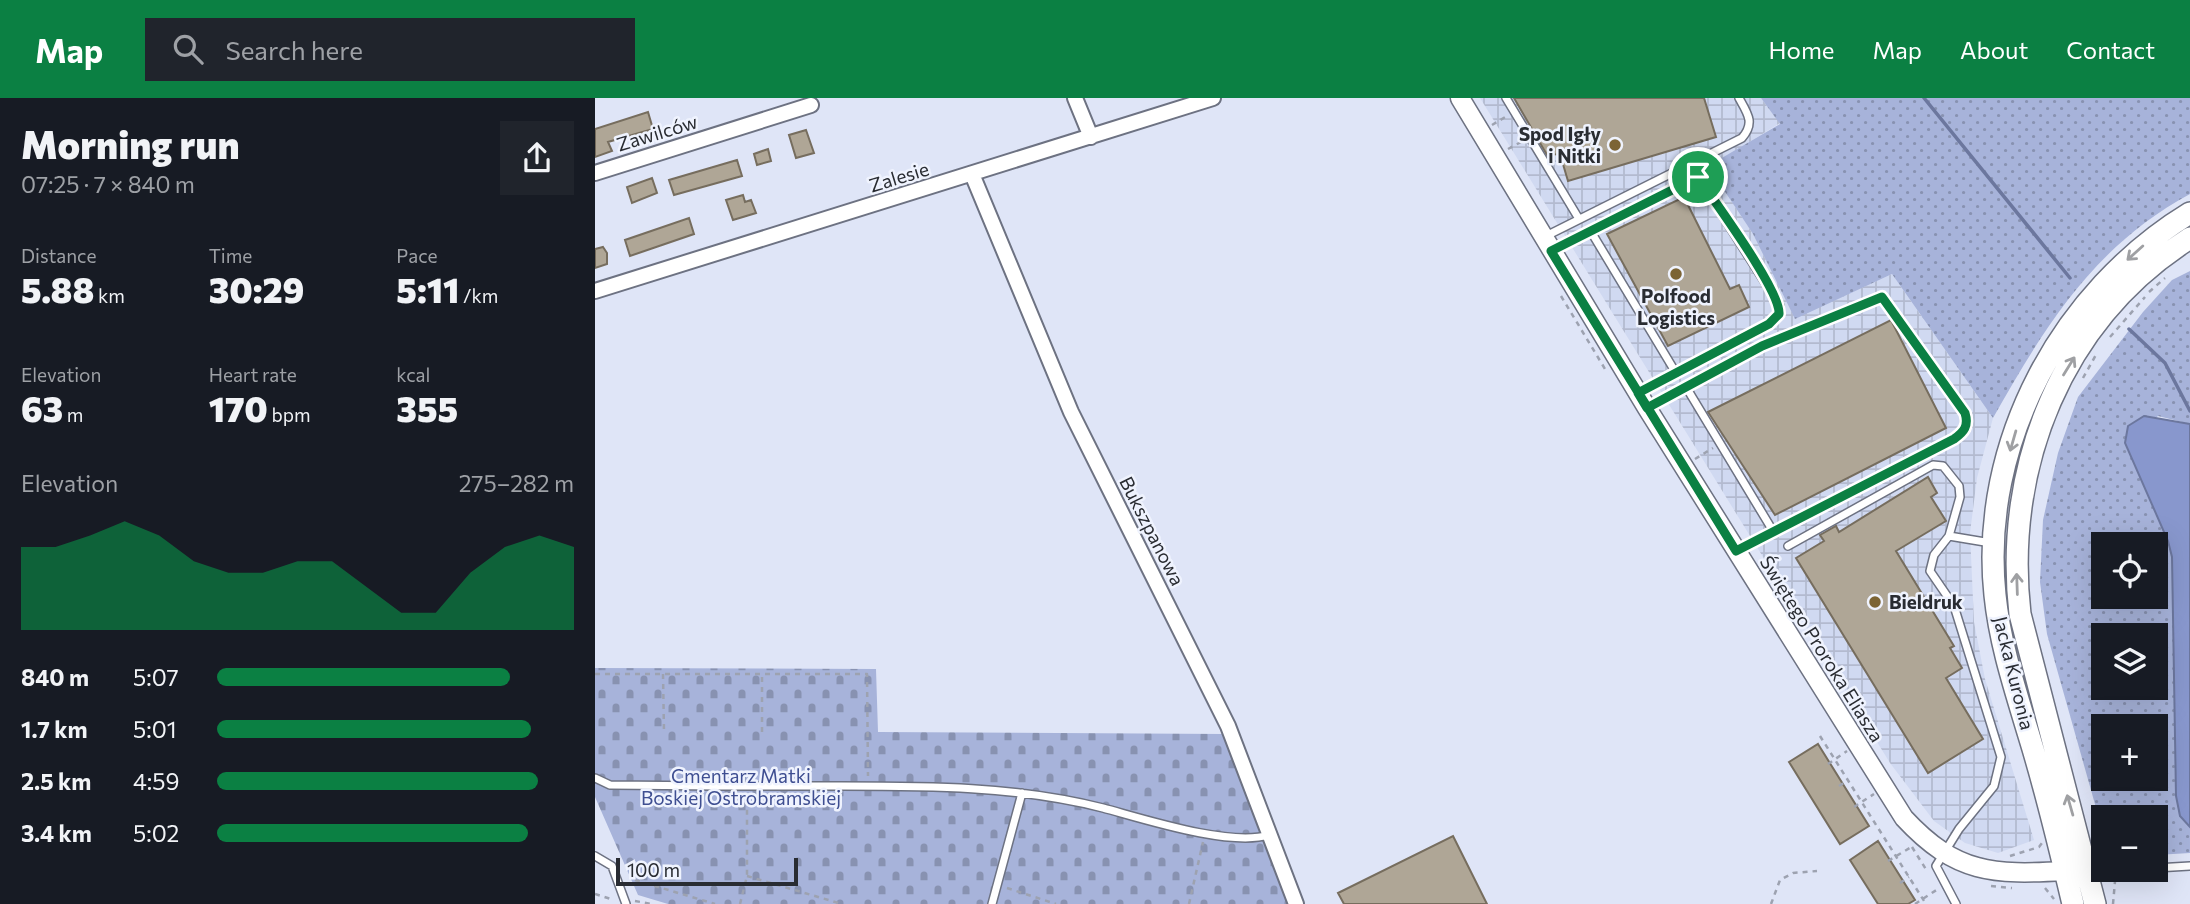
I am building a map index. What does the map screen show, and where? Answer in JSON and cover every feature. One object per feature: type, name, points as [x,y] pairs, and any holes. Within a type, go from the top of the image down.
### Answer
[{"type":"main road","name":"Jacka Kuronia","points":[[2073,904],[2085,871],[2003,646],[1995,594],[1995,543],[2005,470],[2025,403],[2038,374],[2073,321],[2112,274],[2140,248],[2190,213]]},
{"type":"main road","name":"Jacka Kuronia","points":[[2095,904],[2020,614],[2017,571],[2024,485],[2035,437],[2059,381],[2093,328],[2128,287],[2163,255],[2190,238]]},
{"type":"street","points":[[1075,98],[1091,137]]},
{"type":"street","name":"Zalesie","points":[[595,290],[1213,98]]},
{"type":"street","name":"Świętego Proroka Eliasza","points":[[1459,98],[1642,400],[1904,818],[1944,853],[1999,873],[2085,871]]},
{"type":"street","name":"Zawilców","points":[[595,173],[811,105]]},
{"type":"street","name":"Bukszpanowa","points":[[972,174],[1071,412],[1228,726],[1296,904]]},
{"type":"lane","points":[[1506,98],[1579,219]]},
{"type":"lane","points":[[1547,244],[1579,219],[1742,138],[1749,130],[1751,119],[1739,98]]},
{"type":"lane","points":[[1547,244],[1590,230],[1698,177],[1768,282],[1780,306],[1776,319],[1676,373],[1642,400]]},
{"type":"lane","points":[[1590,230],[1676,373]]},
{"type":"lane","points":[[1642,400],[1686,387],[1762,346],[1882,297],[1965,413],[1966,428],[1954,439],[1736,551]]},
{"type":"lane","points":[[1686,387],[1773,531]]},
{"type":"lane","points":[[1787,546],[1933,465],[1943,466],[1959,486],[1960,497],[1949,536],[1934,555],[1930,571],[1954,606],[2001,757],[1994,786],[1936,866],[1956,904]]},
{"type":"lane","points":[[1949,536],[1995,543]]},
{"type":"lane","points":[[595,778],[610,785],[946,786],[1022,793],[1083,803],[1205,833],[1249,838],[1271,834]]},
{"type":"lane","points":[[992,904],[1022,793]]},
{"type":"lane","points":[[595,856],[612,866],[626,904]]},
{"type":"lane","points":[[2168,867],[2190,866]]},
{"type":"path","points":[[1492,125],[1503,119]]},
{"type":"path","points":[[1507,150],[1518,144]]},
{"type":"path","points":[[2106,342],[2168,276]]},
{"type":"path","points":[[2081,380],[2099,350]]},
{"type":"path","points":[[1695,459],[1720,444]]},
{"type":"path","points":[[595,674],[867,674],[868,786]]},
{"type":"path","points":[[663,674],[664,732]]},
{"type":"path","points":[[762,674],[762,732]]},
{"type":"path","points":[[1820,736],[1926,904]]},
{"type":"path","points":[[1828,764],[1850,749]]},
{"type":"path","points":[[1839,786],[1848,780]]},
{"type":"path","points":[[740,904],[747,876],[747,786]]},
{"type":"path","points":[[1854,807],[1869,797]]},
{"type":"path","points":[[1189,904],[1205,833]]},
{"type":"path","points":[[1888,861],[1916,844]]},
{"type":"path","points":[[1771,904],[1780,880],[1793,873],[1818,871]]},
{"type":"path","points":[[747,876],[842,904]]},
{"type":"path","points":[[1900,883],[1909,877]]},
{"type":"path","points":[[635,880],[715,904]]},
{"type":"path","points":[[2113,904],[2115,882]]},
{"type":"path","points":[[997,885],[1056,904]]},
{"type":"path","points":[[1915,904],[1938,889]]},
{"type":"shaded area","points":[[1480,98],[1761,98],[1780,123],[1709,167],[1753,234],[1795,318],[1892,274],[1993,418],[1977,478],[1970,533],[1974,622],[1985,679],[2034,840],[1998,853],[1965,843],[1934,821],[1890,763]]},
{"type":"shaded area","points":[[2144,416],[2190,424],[2190,827],[2180,816],[2176,796],[2172,557],[2168,532],[2164,532],[2125,443],[2128,426]]},
{"type":"green space","points":[[1761,98],[2190,98],[2190,194],[2156,215],[2099,263],[2053,320],[1993,418],[1892,274],[1795,319],[1753,234],[1708,166],[1780,124]]},
{"type":"green space","points":[[2190,271],[2190,424],[2158,416],[2125,443],[2164,532],[2091,532],[2091,609],[2168,609],[2168,541],[2172,557],[2180,816],[2190,827],[2190,853],[2168,854],[2168,805],[2095,805],[2091,791],[2168,791],[2168,714],[2091,714],[2091,790],[2047,634],[2040,582],[2043,520],[2058,453],[2078,397],[2143,312],[2172,280]]},
{"type":"green space","name":"Cmentarz Matki Boskiej Ostrobramskiej","points":[[595,668],[876,669],[878,732],[1225,734],[1290,904],[668,904],[638,895],[595,797]]},
{"type":"building","name":"Spod Igły i Nitki","points":[[1514,98],[1704,98],[1716,137],[1568,181],[1560,154],[1547,155]]},
{"type":"building","points":[[648,112],[653,129],[608,142],[612,151],[595,157],[595,129]]},
{"type":"building","points":[[806,130],[814,153],[796,158],[789,135]]},
{"type":"building","points":[[768,149],[771,161],[757,165],[754,154]]},
{"type":"building","points":[[737,160],[742,176],[674,195],[669,180]]},
{"type":"building","points":[[652,178],[657,193],[632,203],[627,187]]},
{"type":"building","points":[[743,195],[745,202],[751,200],[756,213],[733,220],[726,200]]},
{"type":"building","name":"Polfood Logistics","points":[[1684,197],[1730,289],[1739,285],[1749,307],[1668,346],[1607,234]]},
{"type":"building","points":[[689,218],[694,234],[630,256],[625,240]]},
{"type":"building","points":[[603,247],[607,253],[607,264],[595,268],[595,249]]},
{"type":"building","points":[[1891,320],[1946,428],[1775,515],[1708,412]]},
{"type":"building","name":"Bieldruk","points":[[1928,477],[1937,493],[1931,497],[1946,521],[1896,551],[1954,646],[1950,648],[1962,668],[1946,678],[1983,739],[1928,773],[1796,558],[1824,541],[1820,535],[1836,526],[1839,532]]},
{"type":"building","points":[[1818,744],[1869,826],[1840,844],[1789,762]]},
{"type":"building","points":[[1453,836],[1487,904],[1344,904],[1338,893]]},
{"type":"building","points":[[1878,841],[1915,900],[1908,904],[1878,904],[1850,860]]},
{"type":"waterway","points":[[1924,98],[2070,278]]},
{"type":"waterway","points":[[2129,329],[2165,363],[2190,411]]},
{"type":"place","name":"Spod Igły i Nitki","points":[[1615,145]]},
{"type":"place","name":"Polfood Logistics","points":[[1676,274]]},
{"type":"place","name":"Bieldruk","points":[[1875,602]]},
{"type":"route","points":[[1698,177],[1551,251],[1647,408],[1736,551],[1954,439],[1966,428],[1968,421],[1889,303],[1882,297],[1876,297],[1762,346],[1647,408],[1638,393],[1769,324],[1779,314],[1780,306],[1768,282],[1698,177]]}]
